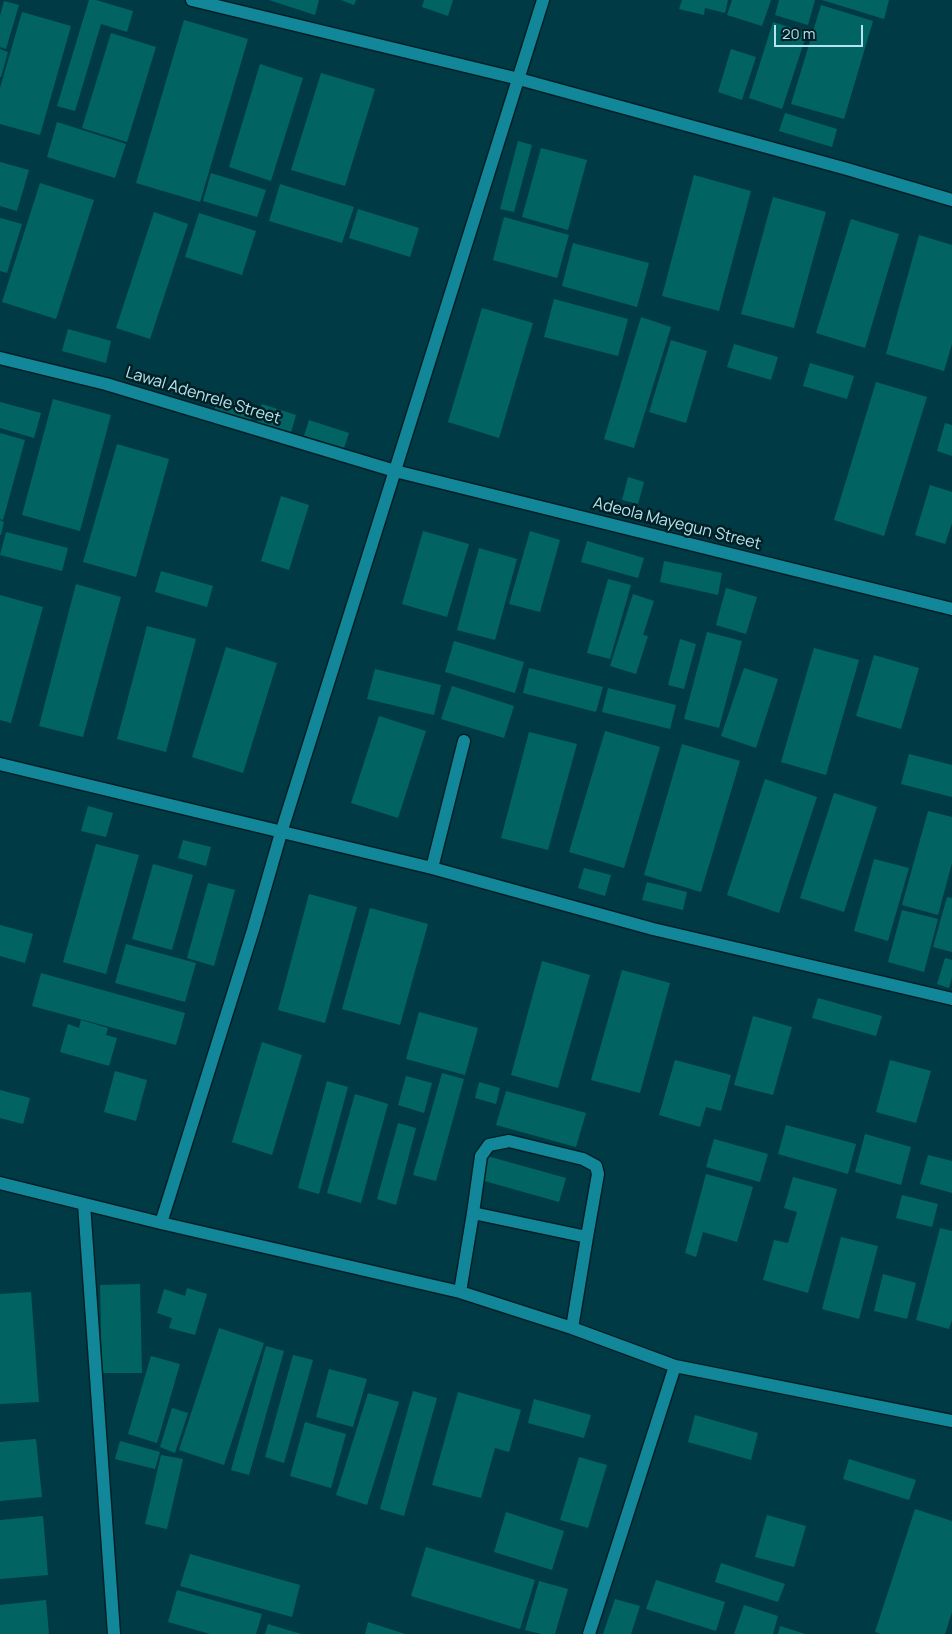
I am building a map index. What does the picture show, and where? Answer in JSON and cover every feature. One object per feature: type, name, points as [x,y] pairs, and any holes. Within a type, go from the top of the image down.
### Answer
[{"type":"street","points":[[192,0],[519,80],[828,164],[952,200]]},
{"type":"street","points":[[161,1223],[254,930],[281,833],[543,0]]},
{"type":"street","name":"Lawal Adenrele Street","points":[[0,358],[106,384],[395,471]]},
{"type":"street","name":"Adeola Mayegun Street","points":[[395,471],[952,609]]},
{"type":"street","points":[[432,868],[464,741]]},
{"type":"street","points":[[0,764],[432,868],[653,930],[952,999]]},
{"type":"street","points":[[460,1292],[481,1156],[489,1145],[509,1141],[583,1159],[596,1166],[598,1174],[572,1328]]},
{"type":"street","points":[[0,1183],[161,1223],[460,1292],[572,1328],[675,1366],[952,1421]]},
{"type":"street","points":[[84,1204],[114,1634]]},
{"type":"street","points":[[473,1213],[587,1237]]},
{"type":"street","points":[[589,1634],[675,1366]]},
{"type":"building","points":[[89,0],[96,0],[133,11],[127,32],[101,24],[75,111],[57,106]]},
{"type":"building","points":[[269,0],[319,0],[315,15]]},
{"type":"building","points":[[341,0],[356,0],[354,5]]},
{"type":"building","points":[[424,0],[453,0],[448,16],[422,7]]},
{"type":"building","points":[[682,0],[728,0],[725,13],[705,8],[704,15],[679,9]]},
{"type":"building","points":[[732,0],[771,0],[762,26],[727,15]]},
{"type":"building","points":[[779,0],[815,0],[808,25],[775,15]]},
{"type":"building","points":[[822,0],[889,0],[884,19]]},
{"type":"building","points":[[4,1],[19,5],[6,49],[0,47],[0,16]]},
{"type":"building","points":[[821,5],[873,21],[844,119],[791,104]]},
{"type":"building","points":[[22,12],[71,26],[40,135],[0,124],[0,88]]},
{"type":"building","points":[[184,20],[248,39],[200,202],[136,183]]},
{"type":"building","points":[[773,22],[807,33],[782,109],[749,98]]},
{"type":"building","points":[[111,33],[156,47],[127,142],[82,128]]},
{"type":"building","points":[[0,49],[8,52],[1,77],[0,77]]},
{"type":"building","points":[[731,49],[756,57],[742,100],[718,92]]},
{"type":"building","points":[[260,64],[303,78],[271,181],[229,167]]},
{"type":"building","points":[[321,73],[375,89],[345,186],[291,170]]},
{"type":"building","points":[[785,113],[837,129],[832,147],[779,131]]},
{"type":"building","points":[[57,122],[126,144],[115,178],[47,157]]},
{"type":"building","points":[[518,141],[532,145],[514,212],[500,209]]},
{"type":"building","points":[[541,148],[587,160],[568,230],[522,217]]},
{"type":"building","points":[[0,162],[29,170],[17,211],[0,206]]},
{"type":"building","points":[[211,173],[266,190],[257,217],[203,201]]},
{"type":"building","points":[[694,175],[751,191],[719,311],[662,296]]},
{"type":"building","points":[[40,183],[94,200],[56,319],[2,302]]},
{"type":"building","points":[[280,184],[354,207],[342,243],[269,221]]},
{"type":"building","points":[[773,197],[826,212],[794,328],[741,314]]},
{"type":"building","points":[[358,209],[419,228],[410,257],[349,238]]},
{"type":"building","points":[[154,212],[188,224],[150,339],[116,328]]},
{"type":"building","points":[[199,213],[256,231],[242,275],[185,257]]},
{"type":"building","points":[[504,217],[569,235],[557,278],[493,260]]},
{"type":"building","points":[[0,218],[22,224],[7,273],[0,271]]},
{"type":"building","points":[[851,219],[899,234],[865,348],[816,333]]},
{"type":"building","points":[[919,235],[952,245],[952,344],[944,371],[886,354]]},
{"type":"building","points":[[573,243],[649,263],[637,307],[562,286]]},
{"type":"building","points":[[554,299],[628,319],[618,356],[544,337]]},
{"type":"building","points":[[482,308],[533,323],[499,438],[448,422]]},
{"type":"building","points":[[641,317],[671,327],[634,448],[604,439]]},
{"type":"building","points":[[68,329],[111,341],[106,363],[62,351]]},
{"type":"building","points":[[671,340],[707,351],[686,423],[649,412]]},
{"type":"building","points":[[734,344],[778,357],[771,380],[727,367]]},
{"type":"building","points":[[810,363],[854,376],[847,399],[803,386]]},
{"type":"building","points":[[876,382],[927,397],[884,536],[834,520]]},
{"type":"building","points":[[219,396],[255,407],[249,425],[213,414]]},
{"type":"building","points":[[53,399],[111,415],[80,531],[22,515]]},
{"type":"building","points":[[0,402],[41,413],[34,438],[0,428]]},
{"type":"building","points":[[262,404],[296,415],[290,436],[256,425]]},
{"type":"building","points":[[309,420],[349,433],[344,448],[304,436]]},
{"type":"building","points":[[945,423],[952,425],[952,456],[937,451]]},
{"type":"building","points":[[0,433],[25,440],[3,520],[0,519]]},
{"type":"building","points":[[117,444],[169,459],[136,577],[83,562]]},
{"type":"building","points":[[628,477],[644,482],[638,504],[622,500]]},
{"type":"building","points":[[930,485],[952,492],[952,523],[945,544],[915,535]]},
{"type":"building","points":[[281,496],[309,505],[289,570],[261,561]]},
{"type":"building","points":[[0,520],[4,522],[1,535],[0,535]]},
{"type":"building","points":[[423,531],[469,544],[447,617],[402,604]]},
{"type":"building","points":[[530,531],[560,540],[540,612],[509,604]]},
{"type":"building","points":[[6,532],[68,548],[62,571],[0,555]]},
{"type":"building","points":[[587,541],[644,558],[638,578],[581,562]]},
{"type":"building","points":[[479,548],[517,559],[495,640],[457,630]]},
{"type":"building","points":[[664,561],[722,573],[718,595],[660,582]]},
{"type":"building","points":[[161,571],[213,586],[207,607],[155,592]]},
{"type":"building","points":[[608,579],[631,585],[610,659],[587,653]]},
{"type":"building","points":[[76,584],[121,597],[83,737],[39,726]]},
{"type":"building","points":[[726,588],[757,597],[746,634],[716,625]]},
{"type":"building","points":[[633,594],[654,601],[643,635],[648,636],[636,674],[610,666]]},
{"type":"building","points":[[0,595],[43,607],[11,723],[0,720]]},
{"type":"building","points":[[147,626],[196,639],[166,752],[117,739]]},
{"type":"building","points":[[707,632],[742,641],[719,728],[684,719]]},
{"type":"building","points":[[680,639],[696,644],[684,689],[668,685]]},
{"type":"building","points":[[454,641],[524,662],[515,693],[445,672]]},
{"type":"building","points":[[226,647],[277,663],[243,773],[192,757]]},
{"type":"building","points":[[814,648],[859,660],[826,775],[781,762]]},
{"type":"building","points":[[874,655],[919,668],[901,729],[856,716]]},
{"type":"building","points":[[529,668],[603,687],[596,712],[523,693]]},
{"type":"building","points":[[744,668],[778,679],[756,748],[721,736]]},
{"type":"building","points":[[375,669],[441,685],[434,715],[367,699]]},
{"type":"building","points":[[452,686],[514,706],[504,738],[441,719]]},
{"type":"building","points":[[608,688],[676,705],[670,729],[602,712]]},
{"type":"building","points":[[379,716],[426,731],[398,818],[351,803]]},
{"type":"building","points":[[605,731],[660,747],[624,868],[569,852]]},
{"type":"building","points":[[529,732],[577,744],[548,850],[501,838]]},
{"type":"building","points":[[682,744],[740,761],[701,892],[644,875]]},
{"type":"building","points":[[909,754],[952,765],[952,797],[901,784]]},
{"type":"building","points":[[765,779],[817,797],[779,913],[727,895]]},
{"type":"building","points":[[834,793],[877,807],[844,912],[800,898]]},
{"type":"building","points":[[88,806],[113,813],[106,837],[81,831]]},
{"type":"building","points":[[928,811],[952,817],[952,863],[938,915],[902,905]]},
{"type":"building","points":[[183,840],[211,847],[206,866],[178,858]]},
{"type":"building","points":[[96,844],[139,855],[106,974],[63,962]]},
{"type":"building","points":[[874,859],[909,868],[888,941],[854,931]]},
{"type":"building","points":[[153,864],[193,875],[172,950],[132,939]]},
{"type":"building","points":[[584,868],[611,875],[605,896],[578,888]]},
{"type":"building","points":[[647,882],[687,892],[683,910],[642,900]]},
{"type":"building","points":[[208,883],[235,890],[214,966],[187,958]]},
{"type":"building","points":[[309,894],[357,907],[325,1023],[278,1010]]},
{"type":"building","points":[[947,897],[952,898],[952,952],[933,947]]},
{"type":"building","points":[[370,908],[428,924],[400,1025],[342,1009]]},
{"type":"building","points":[[902,910],[938,919],[924,972],[888,962]]},
{"type":"building","points":[[0,925],[33,934],[25,963],[0,956]]},
{"type":"building","points":[[126,944],[196,963],[185,1002],[115,983]]},
{"type":"building","points":[[945,958],[952,960],[952,977],[949,988],[937,984]]},
{"type":"building","points":[[542,961],[590,975],[558,1088],[511,1075]]},
{"type":"building","points":[[622,970],[670,983],[640,1093],[591,1080]]},
{"type":"building","points":[[41,973],[185,1013],[176,1045],[32,1006]]},
{"type":"building","points":[[818,998],[882,1016],[876,1036],[812,1018]]},
{"type":"building","points":[[419,1012],[478,1028],[465,1075],[406,1059]]},
{"type":"building","points":[[753,1016],[792,1027],[773,1095],[734,1085]]},
{"type":"building","points":[[81,1020],[108,1028],[106,1035],[117,1038],[109,1066],[60,1052],[68,1024],[79,1028]]},
{"type":"building","points":[[262,1042],[302,1055],[272,1155],[232,1142]]},
{"type":"building","points":[[675,1060],[731,1075],[721,1111],[706,1107],[700,1127],[659,1115]]},
{"type":"building","points":[[890,1060],[931,1071],[916,1123],[876,1112]]},
{"type":"building","points":[[115,1071],[147,1080],[136,1121],[104,1112]]},
{"type":"building","points":[[442,1073],[464,1079],[436,1181],[413,1175]]},
{"type":"building","points":[[406,1076],[432,1083],[424,1113],[398,1105]]},
{"type":"building","points":[[327,1081],[348,1087],[319,1194],[298,1188]]},
{"type":"building","points":[[479,1082],[500,1088],[496,1104],[475,1098]]},
{"type":"building","points":[[0,1090],[30,1098],[23,1124],[0,1118]]},
{"type":"building","points":[[506,1091],[586,1113],[576,1147],[496,1125]]},
{"type":"building","points":[[355,1094],[388,1104],[361,1203],[327,1193]]},
{"type":"building","points":[[398,1123],[416,1128],[396,1205],[377,1199]]},
{"type":"building","points":[[786,1125],[856,1144],[848,1174],[778,1154]]},
{"type":"building","points":[[865,1134],[911,1147],[901,1185],[855,1172]]},
{"type":"building","points":[[714,1139],[768,1154],[760,1182],[706,1167]]},
{"type":"building","points":[[928,1155],[952,1161],[952,1193],[920,1184]]},
{"type":"building","points":[[487,1156],[566,1178],[559,1202],[481,1180]]},
{"type":"building","points":[[706,1174],[753,1187],[737,1242],[703,1232],[696,1257],[685,1253]]},
{"type":"building","points":[[793,1177],[837,1189],[808,1293],[763,1280],[774,1240],[788,1243],[797,1212],[784,1208]]},
{"type":"building","points":[[902,1195],[938,1204],[932,1227],[896,1218]]},
{"type":"building","points":[[940,1228],[952,1231],[952,1320],[949,1329],[916,1320]]},
{"type":"building","points":[[841,1237],[878,1246],[859,1319],[822,1309]]},
{"type":"building","points":[[883,1274],[916,1283],[907,1319],[874,1311]]},
{"type":"building","points":[[140,1284],[142,1373],[102,1373],[100,1285]]},
{"type":"building","points":[[187,1288],[207,1294],[195,1335],[169,1328],[172,1318],[157,1313],[164,1289],[185,1296]]},
{"type":"building","points":[[31,1292],[39,1402],[0,1404],[0,1294]]},
{"type":"building","points":[[219,1328],[264,1343],[224,1465],[179,1450]]},
{"type":"building","points":[[266,1346],[284,1351],[249,1475],[231,1470]]},
{"type":"building","points":[[293,1355],[313,1360],[284,1463],[265,1457]]},
{"type":"building","points":[[151,1356],[180,1364],[157,1443],[128,1434]]},
{"type":"building","points":[[329,1369],[367,1379],[353,1427],[316,1417]]},
{"type":"building","points":[[413,1391],[437,1398],[404,1516],[380,1509]]},
{"type":"building","points":[[458,1392],[521,1410],[509,1452],[495,1448],[481,1498],[432,1485]]},
{"type":"building","points":[[368,1393],[399,1402],[367,1505],[336,1495]]},
{"type":"building","points":[[534,1399],[591,1415],[584,1438],[528,1423]]},
{"type":"building","points":[[172,1408],[188,1413],[175,1453],[160,1447]]},
{"type":"building","points":[[695,1415],[758,1433],[751,1460],[688,1442]]},
{"type":"building","points":[[305,1422],[346,1434],[331,1488],[290,1476]]},
{"type":"building","points":[[36,1439],[42,1497],[0,1501],[0,1442]]},
{"type":"building","points":[[120,1441],[160,1452],[155,1469],[115,1459]]},
{"type":"building","points":[[161,1455],[183,1459],[167,1529],[145,1524]]},
{"type":"building","points":[[579,1457],[607,1465],[588,1528],[560,1520]]},
{"type":"building","points":[[849,1459],[916,1480],[909,1500],[843,1479]]},
{"type":"building","points":[[915,1509],[952,1521],[952,1612],[945,1634],[881,1634],[875,1632]]},
{"type":"building","points":[[506,1512],[564,1531],[552,1570],[494,1552]]},
{"type":"building","points":[[767,1515],[806,1526],[794,1567],[755,1557]]},
{"type":"building","points":[[43,1516],[48,1575],[0,1579],[0,1520]]},
{"type":"building","points":[[426,1547],[535,1580],[520,1629],[411,1596]]},
{"type":"building","points":[[190,1554],[300,1585],[292,1617],[180,1586]]},
{"type":"building","points":[[721,1563],[785,1584],[778,1602],[715,1582]]},
{"type":"building","points":[[656,1580],[725,1602],[716,1631],[646,1609]]},
{"type":"building","points":[[539,1581],[568,1589],[555,1634],[541,1634],[525,1630]]},
{"type":"building","points":[[177,1590],[262,1614],[256,1634],[210,1634],[168,1622]]},
{"type":"building","points":[[615,1599],[640,1606],[631,1634],[603,1634]]},
{"type":"building","points":[[46,1600],[49,1634],[0,1634],[0,1605]]},
{"type":"building","points":[[744,1605],[778,1616],[773,1634],[734,1634]]},
{"type":"building","points":[[368,1622],[405,1634],[365,1634]]},
{"type":"building","points":[[268,1624],[301,1634],[265,1634]]},
{"type":"building","points":[[780,1626],[805,1634],[778,1634]]}]
